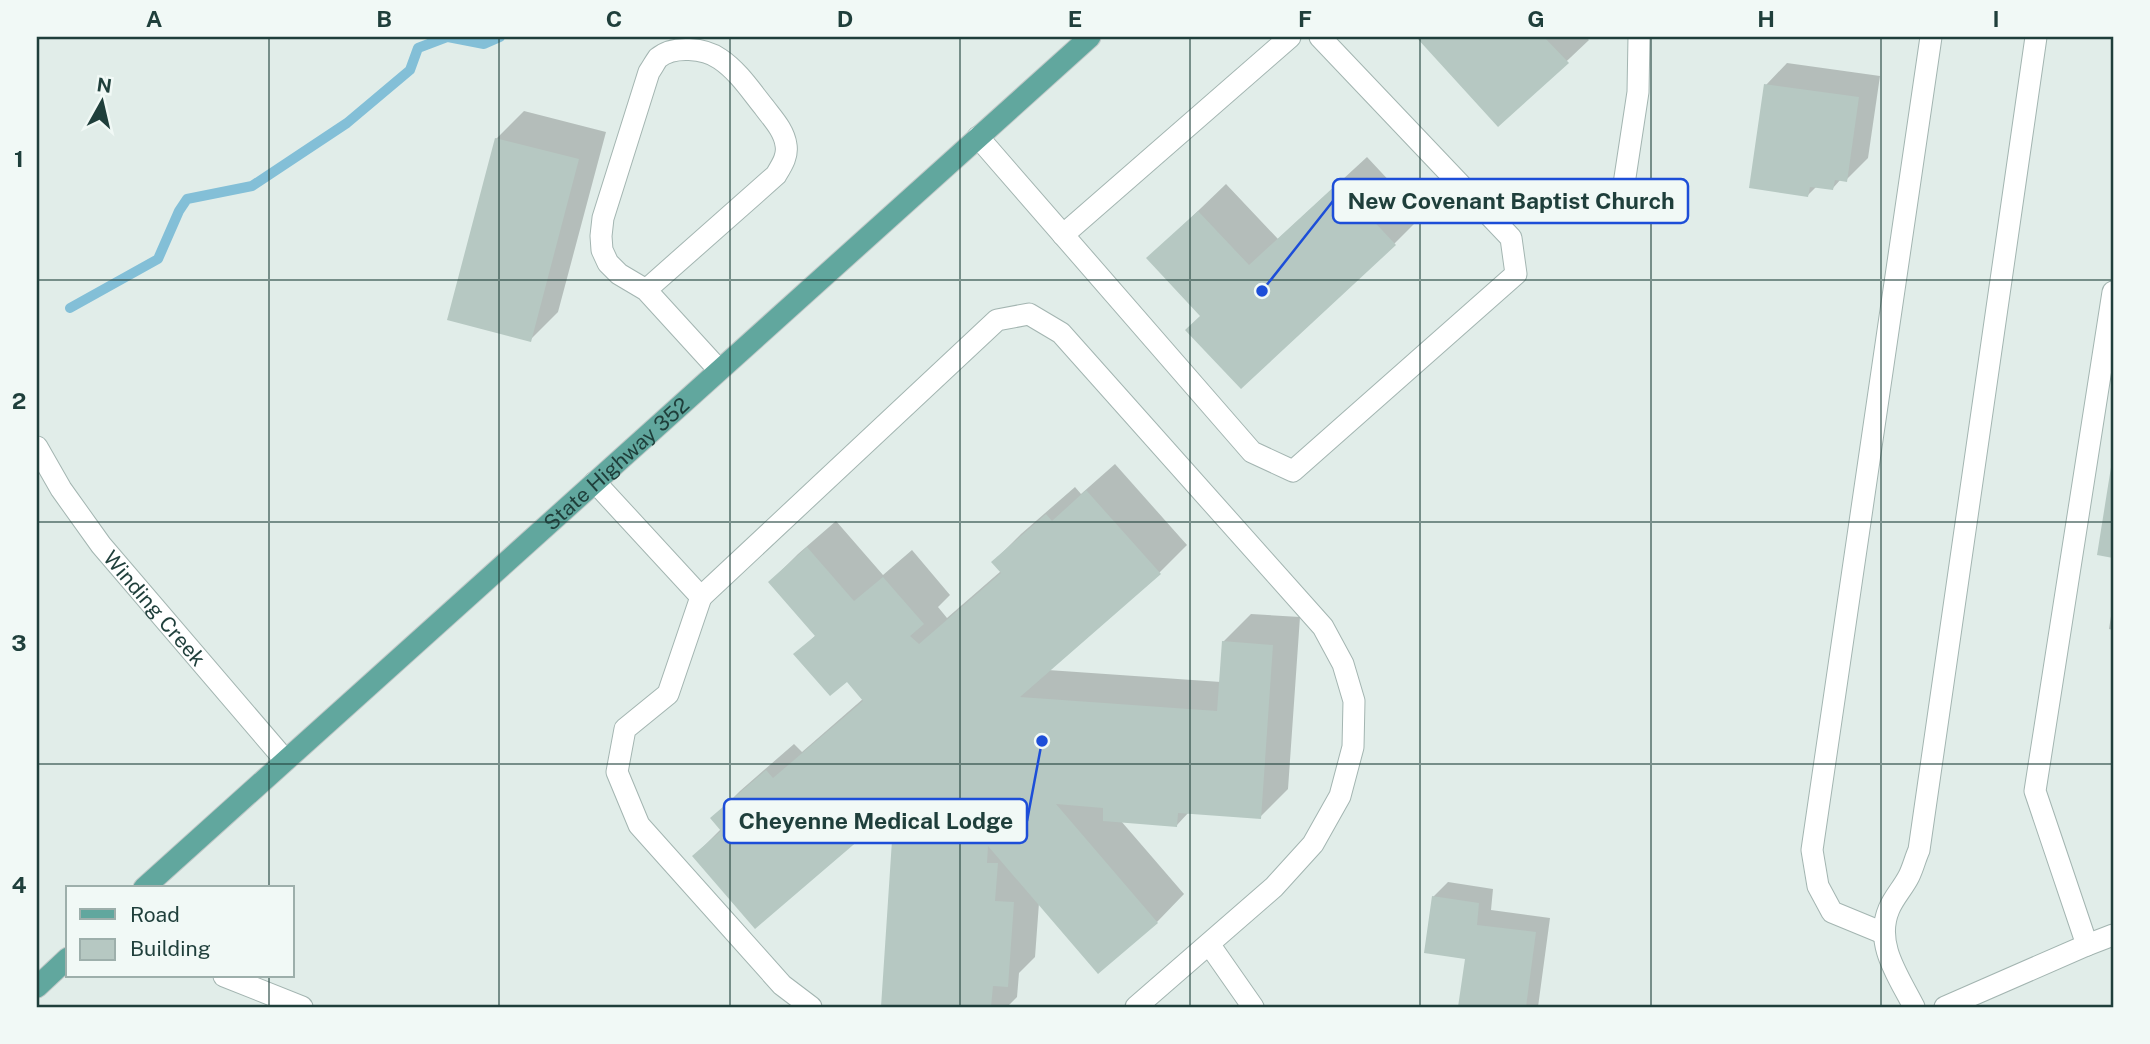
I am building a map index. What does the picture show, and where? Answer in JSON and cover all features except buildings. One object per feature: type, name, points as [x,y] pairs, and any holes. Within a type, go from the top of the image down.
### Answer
[{"type":"main road","name":"State Highway 352","points":[[146,886],[1090,37]]},
{"type":"main road","points":[[39,984],[66,960]]},
{"type":"street","points":[[1063,235],[1290,37]]},
{"type":"street","points":[[978,137],[1252,452],[1293,471],[1516,274],[1511,239],[1320,37]]},
{"type":"street","points":[[1624,184],[1638,92],[1639,37]]},
{"type":"street","points":[[1883,933],[1832,912],[1818,886],[1812,850],[1931,37]]},
{"type":"street","points":[[1914,1007],[1888,955],[1883,933],[1887,912],[1897,891],[1908,877],[1919,850],[2036,37]]},
{"type":"street","points":[[646,290],[776,175],[786,156],[786,142],[780,129],[746,83],[720,58],[704,51],[668,52],[657,59],[649,72],[603,218],[601,236],[602,250],[608,262],[619,274],[646,290],[719,370]]},
{"type":"street","points":[[2087,945],[2035,791],[2113,292]]},
{"type":"street","points":[[810,1007],[782,985],[639,825],[617,772],[625,729],[668,694],[701,597],[997,320],[1029,314],[1061,333],[1323,627],[1343,664],[1354,701],[1353,747],[1340,796],[1314,844],[1274,887],[1136,1007]]},
{"type":"street","name":"Winding Creek","points":[[37,447],[61,489],[101,545],[285,760]]},
{"type":"street","points":[[595,482],[701,597]]},
{"type":"street","points":[[1945,1007],[2113,935]]},
{"type":"street","points":[[1209,944],[1253,1007]]},
{"type":"street","points":[[228,978],[302,1007]]},
{"type":"waterway","points":[[70,308],[158,259],[187,199],[252,186],[347,123],[410,70],[418,48],[447,37]]},
{"type":"waterway","points":[[448,37],[484,44],[500,37]]},
{"type":"place","name":"New Covenant Baptist Church","points":[[1262,291]]},
{"type":"place","name":"Cheyenne Medical Lodge","points":[[1042,741]]}]
